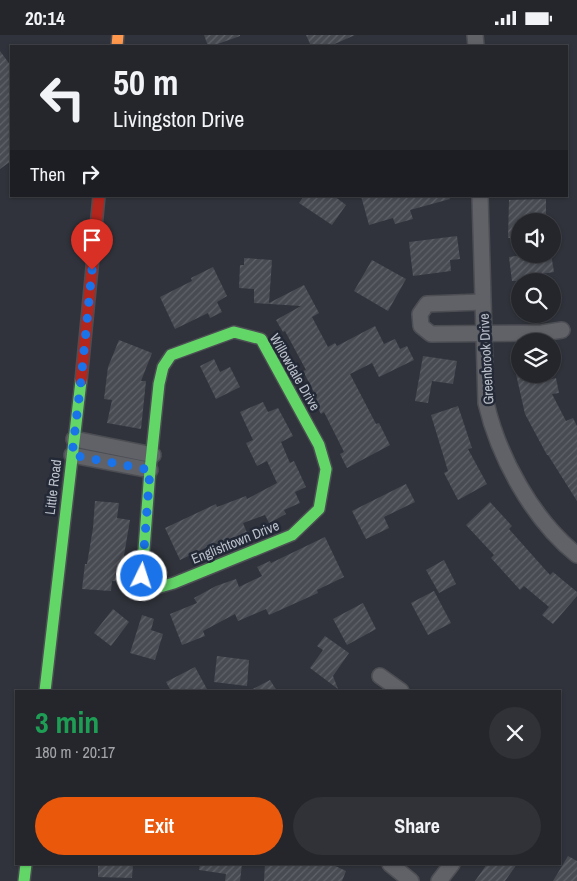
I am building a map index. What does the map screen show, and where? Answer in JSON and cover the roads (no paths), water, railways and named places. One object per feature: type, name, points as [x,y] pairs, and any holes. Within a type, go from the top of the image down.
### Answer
[{"type":"street","name":"Little Road","points":[[45,690],[81,381],[99,197]]},
{"type":"street","name":"Greenbrook Drive","points":[[480,197],[486,403],[491,423],[501,449],[526,496],[554,533],[577,555]]},
{"type":"street","points":[[482,302],[427,304],[420,314],[421,326],[431,334],[542,333],[562,330]]},
{"type":"street","name":"Willowdale Drive","points":[[153,455],[163,367],[171,355],[234,332],[261,339],[319,445],[326,469],[319,509]]},
{"type":"street","points":[[72,455],[150,470],[153,455],[74,439]]},
{"type":"street","name":"Englishtown Drive","points":[[150,470],[142,576],[145,583],[153,589],[174,583],[292,535],[319,509]]},
{"type":"street","points":[[380,676],[400,690]]},
{"type":"street","points":[[24,881],[26,865]]},
{"type":"street","points":[[391,865],[411,881]]},
{"type":"street","points":[[439,881],[451,865]]}]
